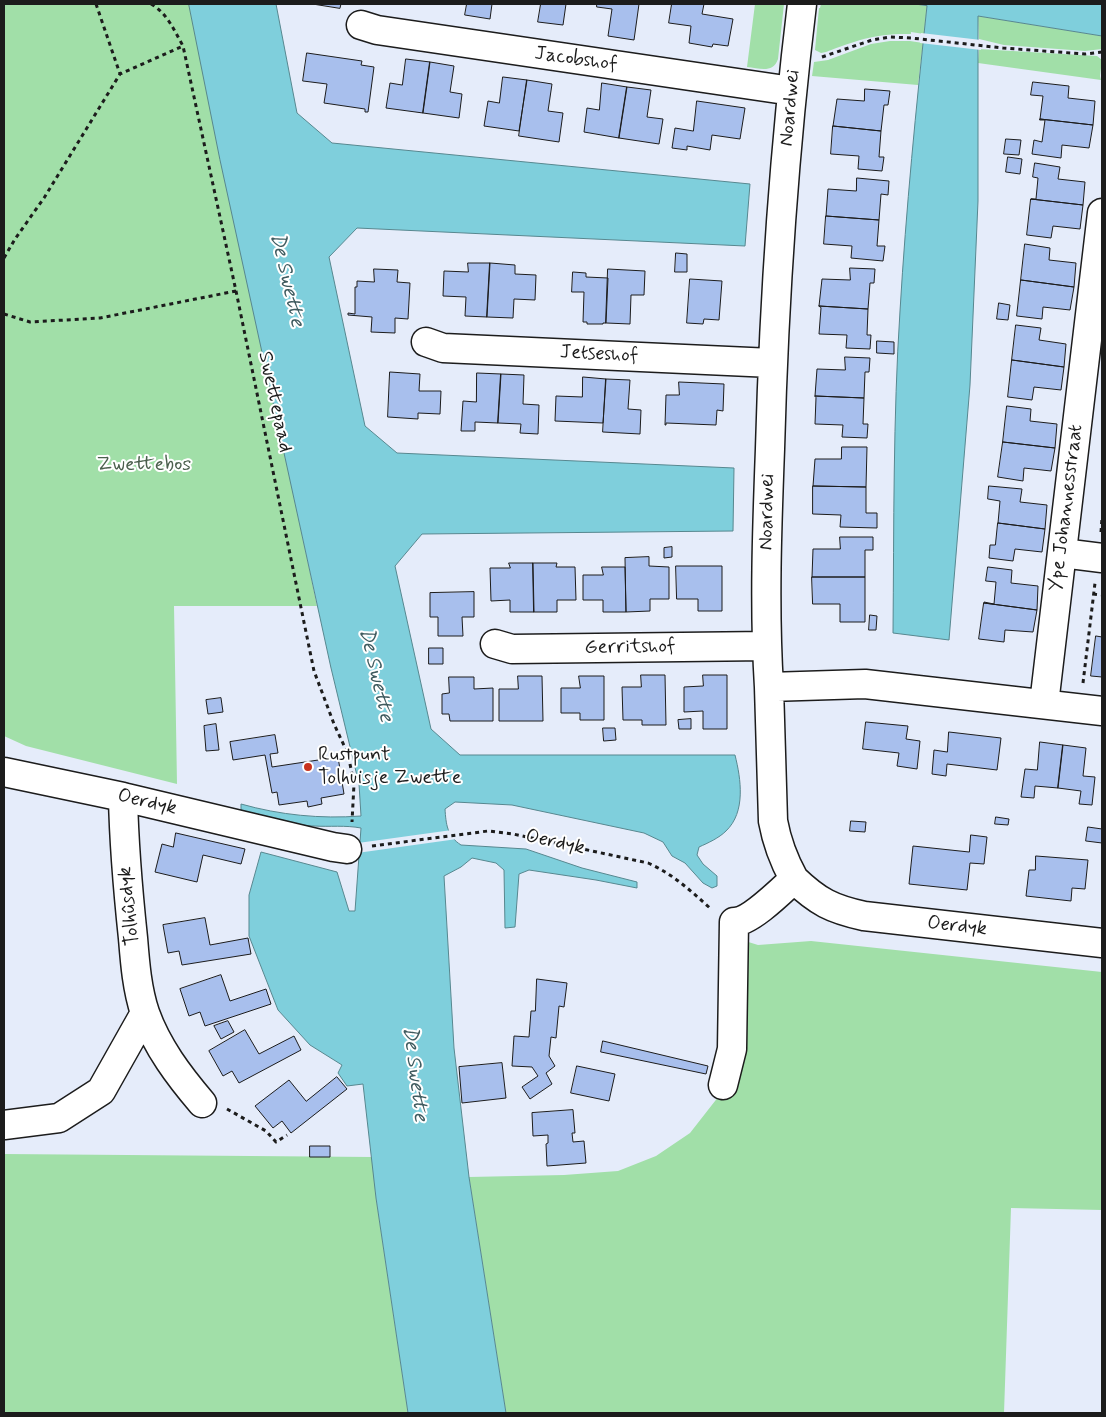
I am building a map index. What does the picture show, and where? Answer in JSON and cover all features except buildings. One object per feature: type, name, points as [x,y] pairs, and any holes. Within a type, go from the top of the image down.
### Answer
[{"type":"street","name":"Noardwei","points":[[769,687],[767,646],[768,510],[772,363],[781,220],[802,5]]},
{"type":"street","name":"Jacobshof","points":[[361,25],[377,30],[792,92]]},
{"type":"street","name":"Ype Johannesstraat","points":[[1044,704],[1062,553],[1096,312],[1102,213]]},
{"type":"street","name":"Jetseshof","points":[[426,342],[443,348],[772,363]]},
{"type":"street","points":[[1062,553],[1100,558]]},
{"type":"street","name":"Gerritshof","points":[[495,644],[512,649],[767,646]]},
{"type":"street","points":[[769,687],[865,684],[1102,711]]},
{"type":"street","name":"Oerdyk","points":[[769,687],[773,821],[777,843],[782,859],[794,878],[811,895],[826,905],[843,912],[864,916],[1102,943]]},
{"type":"street","name":"Oerdyk","points":[[4,772],[333,847],[356,848]]},
{"type":"street","name":"Tolhûsdyk","points":[[123,798],[124,849],[128,899],[136,973],[145,1013],[158,1042],[168,1058],[202,1103]]},
{"type":"street","points":[[723,1085],[732,1049],[734,922],[745,920],[779,893],[794,878]]},
{"type":"street","points":[[4,1125],[59,1118],[101,1091],[145,1013]]},
{"type":"path","points":[[96,4],[120,74]]},
{"type":"path","name":"Swettepaad","points":[[151,4],[157,7],[170,22],[183,46],[236,291],[314,671],[334,724],[348,754],[354,784],[352,814]]},
{"type":"path","points":[[796,54],[822,57],[872,40],[890,37],[1085,54],[1102,52]]},
{"type":"path","points":[[4,258],[44,198],[120,74],[183,46]]},
{"type":"path","points":[[4,314],[30,322],[100,318],[236,291]]},
{"type":"path","points":[[1083,687],[1093,594],[1100,558],[1102,518]]},
{"type":"path","points":[[1093,594],[1102,595]]},
{"type":"path","name":"Oerdyk","points":[[356,848],[467,832],[488,831],[513,834],[648,863],[675,877],[724,920],[734,922]]},
{"type":"path","points":[[202,1103],[214,1101],[266,1131],[276,1142],[286,1135]]},
{"type":"green space","name":"Zwettebos","points":[[4,4],[191,4],[317,606],[174,606],[177,784],[26,746],[4,736]]},
{"type":"green space","points":[[755,4],[784,4],[778,59],[773,67],[765,69],[747,67]]},
{"type":"green space","points":[[821,4],[915,4],[927,6],[924,34],[911,32],[911,34],[877,36],[821,53],[815,50]]},
{"type":"green space","points":[[978,16],[1102,36],[1102,49],[1085,51],[1004,45],[979,39]]},
{"type":"green space","points":[[890,41],[923,43],[918,85],[812,76],[814,62],[828,60],[871,44]]},
{"type":"green space","points":[[979,49],[1097,56],[1102,60],[1101,80],[978,63]]},
{"type":"green space","points":[[742,940],[758,945],[811,941],[1102,972],[1102,1210],[1011,1208],[1004,1413],[506,1413],[469,1177],[564,1175],[618,1171],[656,1156],[690,1133],[733,1078]]},
{"type":"green space","points":[[4,1154],[373,1157],[376,1198],[408,1413],[4,1413]]},
{"type":"water","name":"De Swette","points":[[189,4],[276,4],[297,113],[332,143],[750,184],[745,246],[357,228],[329,257],[365,426],[397,453],[734,468],[733,531],[422,534],[395,566],[431,729],[460,755],[735,755],[739,774],[740,795],[737,814],[726,831],[699,847],[697,855],[703,864],[717,876],[717,886],[712,888],[703,883],[685,863],[672,856],[663,842],[644,833],[512,805],[455,802],[445,809],[450,834],[461,845],[526,849],[582,868],[637,882],[637,888],[529,870],[519,874],[515,927],[505,928],[504,870],[496,863],[472,858],[461,867],[444,876],[454,1048],[469,1177],[506,1413],[408,1413],[376,1198],[363,1084],[347,1086],[338,1073],[342,1065],[310,1045],[278,1010],[249,936],[249,895],[261,852],[337,872],[349,911],[355,911],[361,828],[305,825],[278,821],[241,812],[241,804],[270,811],[300,815],[330,817],[361,816],[359,784],[331,668],[220,160]]},
{"type":"water","points":[[915,4],[1102,4],[1102,36],[978,16],[978,201],[970,385],[949,640],[893,633],[896,391],[902,273],[927,6]]},
{"type":"pier","points":[[921,33],[981,40],[981,50],[920,43]]},
{"type":"pier","points":[[452,830],[457,839],[357,853],[358,843]]},
{"type":"place","name":"Rustpunt Tolhuisje Zwette","points":[[308,767]]}]
